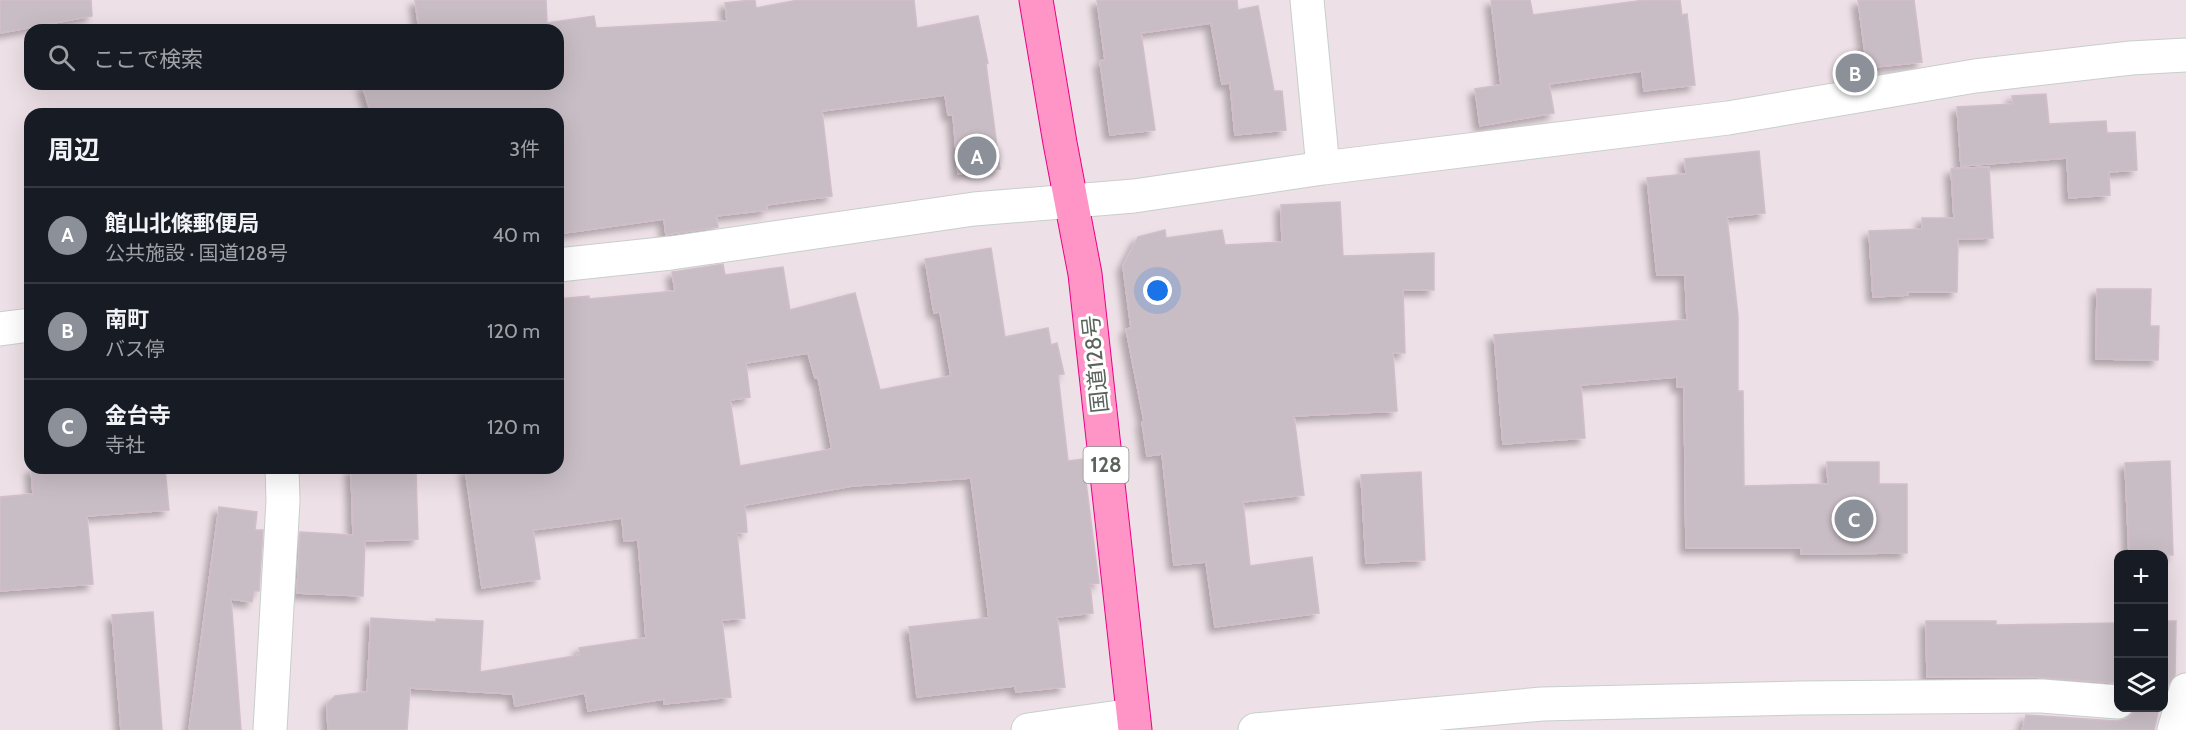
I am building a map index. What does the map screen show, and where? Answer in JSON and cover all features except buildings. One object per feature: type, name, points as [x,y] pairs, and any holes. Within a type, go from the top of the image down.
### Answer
[{"type":"highway","name":"国道128号","points":[[1036,0],[1085,274],[1134,722]]},
{"type":"street","points":[[1307,0],[1323,168]]},
{"type":"street","points":[[564,264],[671,253],[974,209],[1134,196],[1323,168],[1728,118],[1975,76],[2131,58],[2186,55]]},
{"type":"street","points":[[0,329],[24,326]]},
{"type":"street","points":[[270,730],[283,501],[282,474]]},
{"type":"street","points":[[1255,730],[1542,704],[1798,698],[2032,696],[2114,702]]},
{"type":"street","points":[[1028,730],[1134,722]]},
{"type":"place","name":"南町","points":[[1855,73]]},
{"type":"place","name":"館山北條郵便局","points":[[977,156]]},
{"type":"place","name":"金台寺","points":[[1854,519]]}]
